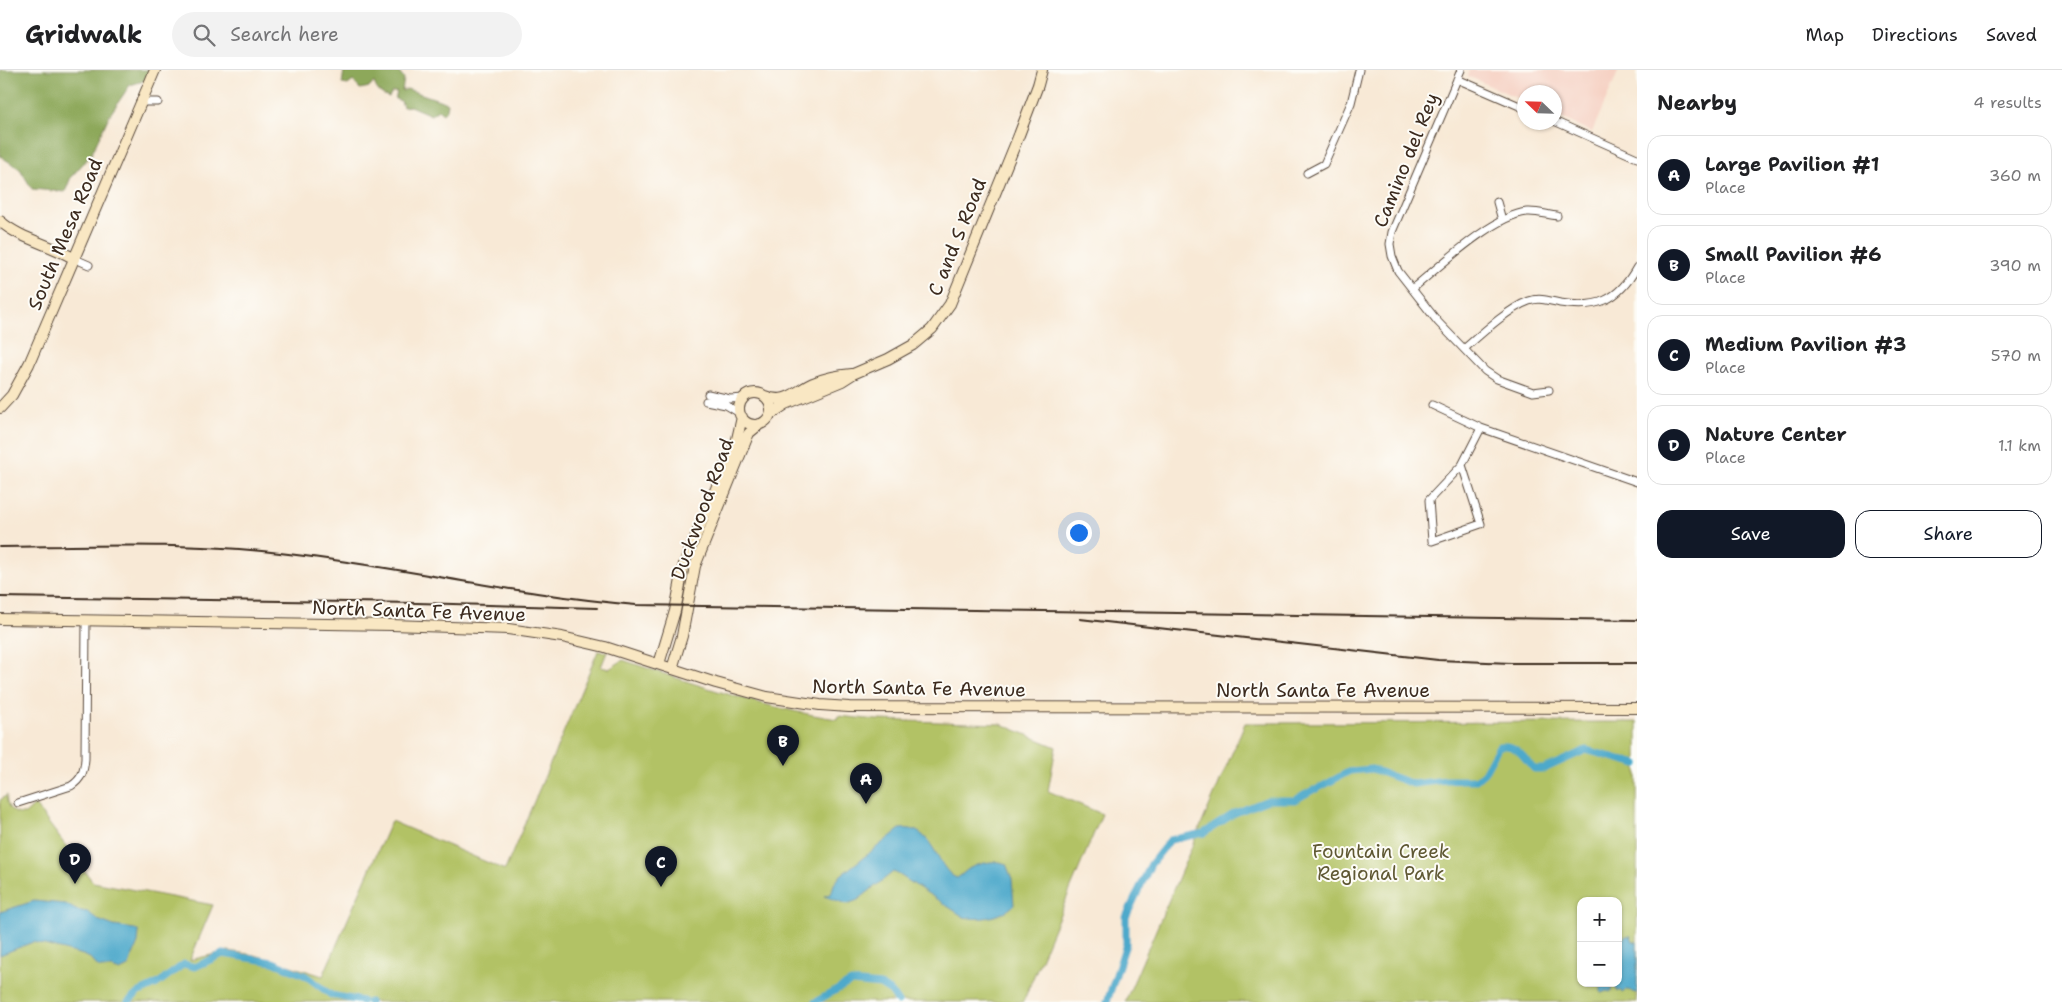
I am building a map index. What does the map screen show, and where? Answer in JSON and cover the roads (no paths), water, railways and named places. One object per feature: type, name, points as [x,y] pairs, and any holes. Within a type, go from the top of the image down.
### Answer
[{"type":"main road","name":"South Mesa Road","points":[[0,408],[12,395],[29,364],[155,70]]},
{"type":"main road","name":"C and S Road","points":[[770,414],[786,404],[842,382],[853,374],[888,359],[913,344],[932,329],[950,304],[1022,127],[1042,70]]},
{"type":"main road","points":[[0,221],[20,234],[58,249],[73,258]]},
{"type":"main road","name":"C and S Road","points":[[764,395],[772,399],[785,399],[815,382],[839,375],[853,374]]},
{"type":"main road","points":[[754,393],[764,395],[771,404],[770,414],[760,424],[750,424],[741,415],[740,406],[744,398],[754,393]]},
{"type":"main road","name":"Duckwood Road","points":[[658,664],[674,611],[684,564],[737,439],[741,415]]},
{"type":"main road","name":"Duckwood Road","points":[[672,669],[682,636],[695,566],[749,433],[760,424]]},
{"type":"main road","name":"North Santa Fe Avenue","points":[[0,619],[392,625],[508,629],[562,637],[605,647],[672,669],[767,696],[820,705],[849,707],[1637,708]]},
{"type":"street","points":[[1307,173],[1324,164],[1350,103],[1359,70]]},
{"type":"street","name":"Camino del Rey","points":[[1461,70],[1392,232],[1390,244],[1394,263],[1438,322],[1485,371],[1497,379],[1533,392],[1549,390]]},
{"type":"street","points":[[1457,79],[1517,105]]},
{"type":"street","points":[[142,102],[158,102]]},
{"type":"street","points":[[1562,125],[1637,158]]},
{"type":"street","points":[[1497,202],[1502,220]]},
{"type":"street","points":[[1412,288],[1467,244],[1512,215],[1528,212],[1557,216]]},
{"type":"street","points":[[73,258],[89,265]]},
{"type":"street","points":[[1464,349],[1485,331],[1522,304],[1531,300],[1542,299],[1578,306],[1602,302],[1613,297],[1623,289],[1637,267]]},
{"type":"street","points":[[741,415],[726,405],[707,397],[744,398]]},
{"type":"street","points":[[1432,405],[1481,428],[1637,482]]},
{"type":"street","points":[[1462,465],[1481,524],[1432,542],[1430,500],[1462,465],[1481,428]]},
{"type":"street","points":[[18,803],[71,786],[81,778],[86,759],[86,620]]},
{"type":"water","points":[[900,829],[911,829],[920,833],[928,840],[944,867],[957,878],[970,868],[988,862],[1006,864],[1012,879],[1014,905],[990,917],[964,917],[893,872],[858,900],[847,904],[824,896],[831,894],[834,884],[841,875]]},
{"type":"water","points":[[34,901],[66,904],[76,910],[88,912],[98,920],[114,926],[135,929],[139,932],[138,943],[128,967],[120,971],[112,968],[99,968],[90,958],[83,955],[33,942],[0,955],[0,912]]},
{"type":"water","points":[[1625,936],[1631,936],[1633,941],[1637,942],[1637,993],[1626,990],[1622,993],[1620,990],[1618,992],[1615,987],[1622,987],[1623,939]]},
{"type":"water","points":[[1601,987],[1612,987],[1611,992],[1601,993]]},
{"type":"waterway","points":[[1317,789],[1350,771],[1372,769],[1413,784],[1446,780],[1476,780],[1484,773],[1499,746],[1515,749],[1523,755],[1534,769],[1544,769],[1586,750],[1637,764]]},
{"type":"waterway","points":[[1107,1002],[1126,944],[1126,917],[1151,864],[1170,840],[1204,833],[1235,813],[1268,800],[1295,800],[1313,790]]},
{"type":"waterway","points":[[142,991],[157,984],[184,964],[195,967],[223,954],[273,962],[306,976],[331,995],[362,1001]]},
{"type":"waterway","points":[[815,1002],[851,982],[880,985],[891,992],[898,1002]]},
{"type":"waterway","points":[[128,1002],[139,992]]},
{"type":"railway","points":[[0,547],[175,546],[280,553],[369,565],[502,588],[636,605],[1637,620]]},
{"type":"railway","points":[[0,597],[417,603],[597,608]]},
{"type":"railway","points":[[1080,619],[1438,660],[1511,663],[1637,663]]},
{"type":"place","name":"Small Pavilion #6","points":[[783,766]]},
{"type":"place","name":"Large Pavilion #1","points":[[866,804]]},
{"type":"place","name":"Nature Center","points":[[75,884]]},
{"type":"place","name":"Medium Pavilion #3","points":[[661,887]]},
{"type":"park label","name":"Fountain Creek Regional Park","points":[[1381,862]]}]
